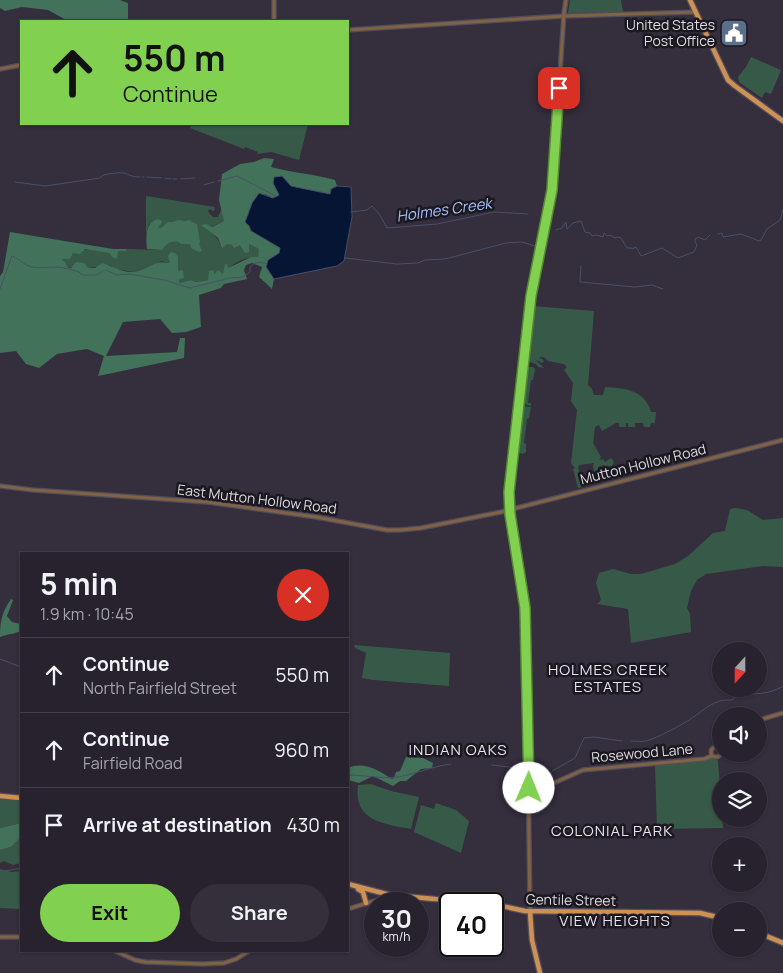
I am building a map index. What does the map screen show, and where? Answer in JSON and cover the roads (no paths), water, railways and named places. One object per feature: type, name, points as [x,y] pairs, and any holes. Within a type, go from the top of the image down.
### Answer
[{"type":"main road","points":[[690,0],[728,80],[783,120]]},
{"type":"main road","points":[[0,796],[20,798]]},
{"type":"main road","points":[[349,884],[362,891],[364,897]]},
{"type":"main road","name":"Gentile Street","points":[[349,884],[377,892]]},
{"type":"main road","name":"Gentile Street","points":[[429,898],[474,900],[530,912],[700,913],[712,916]]},
{"type":"main road","points":[[530,912],[533,946],[540,973]]},
{"type":"main road","points":[[767,936],[783,942]]},
{"type":"street","points":[[274,0],[274,20]]},
{"type":"street","points":[[530,912],[526,616],[510,510],[509,484],[533,281],[552,190],[566,0]]},
{"type":"street","points":[[349,30],[564,16],[696,12]]},
{"type":"street","points":[[0,70],[20,65]]},
{"type":"street","name":"Mutton Hollow Road","points":[[510,510],[783,440]]},
{"type":"street","name":"East Mutton Hollow Road","points":[[0,486],[207,502],[316,517],[387,530],[441,524],[510,510]]},
{"type":"street","points":[[767,718],[783,713]]},
{"type":"street","points":[[712,748],[710,752],[712,756]]},
{"type":"street","name":"Rosewood Lane","points":[[700,759],[710,752]]},
{"type":"street","name":"Rosewood Lane","points":[[529,786],[547,786],[583,770],[700,759],[712,756]]},
{"type":"street","points":[[349,909],[364,904]]},
{"type":"street","points":[[0,937],[20,937]]},
{"type":"street","points":[[117,952],[135,960],[145,962],[210,964],[231,962],[247,952]]},
{"type":"water","points":[[282,176],[291,186],[330,194],[331,189],[337,186],[351,187],[352,217],[344,261],[337,266],[274,279],[266,267],[268,260],[279,253],[280,248],[251,231],[245,222],[252,203],[259,193],[273,198],[279,195],[273,183],[274,177]]},
{"type":"waterway","points":[[15,182],[45,186],[100,178],[103,175],[116,173],[140,177]]},
{"type":"waterway","points":[[218,181],[237,176],[275,197]]},
{"type":"waterway","points":[[147,177],[162,178]]},
{"type":"waterway","points":[[165,178],[171,179]]},
{"type":"waterway","points":[[180,179],[195,178]]},
{"type":"waterway","points":[[204,185],[214,182]]},
{"type":"waterway","name":"Holmes Creek","points":[[351,212],[367,210],[372,206],[380,215],[387,228],[437,224],[494,212],[528,214]]},
{"type":"waterway","name":"Holmes Creek","points":[[718,234],[722,233],[723,237],[741,234],[759,241],[767,229],[780,220],[783,210]]},
{"type":"waterway","name":"Holmes Creek","points":[[556,230],[562,228],[566,222],[567,229],[573,223],[581,221],[585,232],[590,233],[592,236],[603,237],[604,233],[607,236],[621,238],[627,248],[632,249],[636,247],[641,256],[662,248],[678,258],[694,252],[697,245],[695,239],[698,237],[705,240],[710,235]]},
{"type":"waterway","points":[[345,258],[397,264],[418,263],[425,260],[445,259],[506,243],[522,242],[535,246]]},
{"type":"waterway","name":"Holmes Creek","points":[[0,289],[12,256],[32,267],[68,269]]},
{"type":"waterway","name":"Holmes Creek","points":[[106,270],[117,275],[130,274],[164,280],[190,288],[230,278],[243,277],[250,272],[250,267],[254,264],[260,262],[267,264]]},
{"type":"waterway","points":[[581,266],[580,282],[635,287],[652,285],[663,289]]},
{"type":"waterway","name":"Holmes Creek","points":[[69,269],[82,275],[97,275],[104,270]]},
{"type":"waterway","points":[[0,659],[20,667]]},
{"type":"waterway","points":[[631,741],[646,741],[656,737],[682,724],[710,705],[720,701],[732,700],[738,694],[756,694],[783,686]]},
{"type":"waterway","points":[[552,771],[575,758],[584,738],[594,737],[622,741]]},
{"type":"waterway","points":[[349,775],[385,778],[398,777],[451,764]]},
{"type":"waterway","points":[[492,765],[523,771]]},
{"type":"waterway","points":[[0,872],[20,868]]},
{"type":"place","name":"United States Post Office","points":[[734,33]]},
{"type":"district","name":"HOLMES CREEK ESTATES","points":[[608,678]]},
{"type":"district","name":"INDIAN OAKS","points":[[458,750]]},
{"type":"district","name":"COLONIAL PARK","points":[[612,831]]},
{"type":"district","name":"VIEW HEIGHTS","points":[[615,921]]}]
